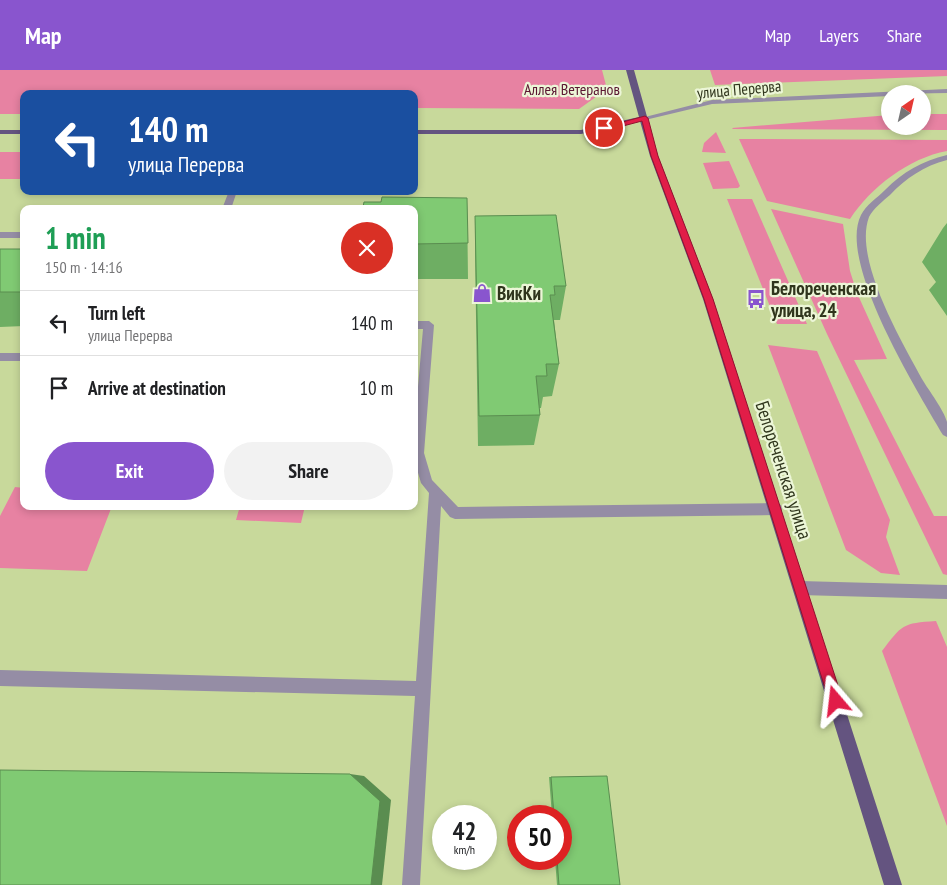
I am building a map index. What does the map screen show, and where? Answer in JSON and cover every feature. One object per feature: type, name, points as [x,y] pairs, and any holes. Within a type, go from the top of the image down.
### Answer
[{"type":"main road","name":"Белореченская улица","points":[[630,70],[645,118],[654,156],[708,299],[776,509],[893,885]]},
{"type":"main road","name":"улица Перерва","points":[[418,132],[581,132],[645,118]]},
{"type":"main road","points":[[0,132],[20,132]]},
{"type":"street","points":[[931,92],[947,91]]},
{"type":"street","name":"улица Перерва","points":[[645,118],[712,102],[881,94]]},
{"type":"street","points":[[947,157],[912,170],[892,188],[865,217],[861,244],[868,279],[887,321],[947,432]]},
{"type":"street","points":[[0,235],[20,235]]},
{"type":"street","points":[[418,325],[428,325],[418,453],[427,483],[455,513],[776,509]]},
{"type":"street","points":[[0,357],[20,356]]},
{"type":"street","points":[[411,885],[435,492]]},
{"type":"street","points":[[800,588],[947,592]]},
{"type":"street","points":[[0,678],[423,689]]},
{"type":"green space","name":"Аллея Ветеранов","points":[[0,70],[602,70],[607,89],[579,109],[418,108],[418,90],[20,90],[20,114],[0,114]]},
{"type":"green space","points":[[710,70],[947,70],[947,76],[715,85]]},
{"type":"green space","points":[[931,114],[947,114],[947,130],[931,130]]},
{"type":"green space","points":[[881,116],[881,130],[732,128]]},
{"type":"green space","points":[[716,132],[726,153],[702,152],[704,143]]},
{"type":"green space","points":[[739,139],[947,140],[947,151],[919,160],[892,176],[869,196],[850,219],[767,201]]},
{"type":"green space","points":[[0,152],[20,152],[20,179],[0,179]]},
{"type":"green space","points":[[729,161],[740,186],[738,188],[713,189],[703,163]]},
{"type":"green space","points":[[727,199],[752,199],[807,324],[777,324]]},
{"type":"green space","points":[[771,209],[843,224],[850,271],[857,293],[887,359],[854,360],[934,516],[947,516],[947,575],[943,574],[827,334]]},
{"type":"green space","points":[[768,345],[817,351],[890,520],[886,537],[900,575],[881,573],[846,550]]},
{"type":"green space","points":[[15,487],[20,488],[20,510],[110,510],[87,571],[0,568],[0,516]]},
{"type":"green space","points":[[239,510],[304,510],[301,523],[236,520]]},
{"type":"green space","points":[[936,621],[947,647],[947,826],[882,651],[904,627],[916,623]]},
{"type":"building","points":[[382,197],[467,198],[468,243],[418,244],[418,205],[363,205],[364,202],[381,202]]},
{"type":"building","points":[[556,215],[566,286],[554,286],[555,295],[550,295],[559,364],[546,364],[547,376],[536,376],[540,415],[479,416],[475,216]]},
{"type":"building","points":[[0,249],[20,249],[20,292],[0,292]]},
{"type":"building","points":[[0,770],[350,774],[380,801],[371,885],[0,885]]},
{"type":"building","points":[[607,776],[620,885],[559,885],[558,870],[572,870],[572,805],[553,805],[551,777]]},
{"type":"place","name":"ВикКи","points":[[482,293]]},
{"type":"place","name":"Белореченская улица, 24","points":[[756,299]]},
{"type":"route","points":[[604,128],[645,118],[654,156],[708,299],[836,701]]}]
